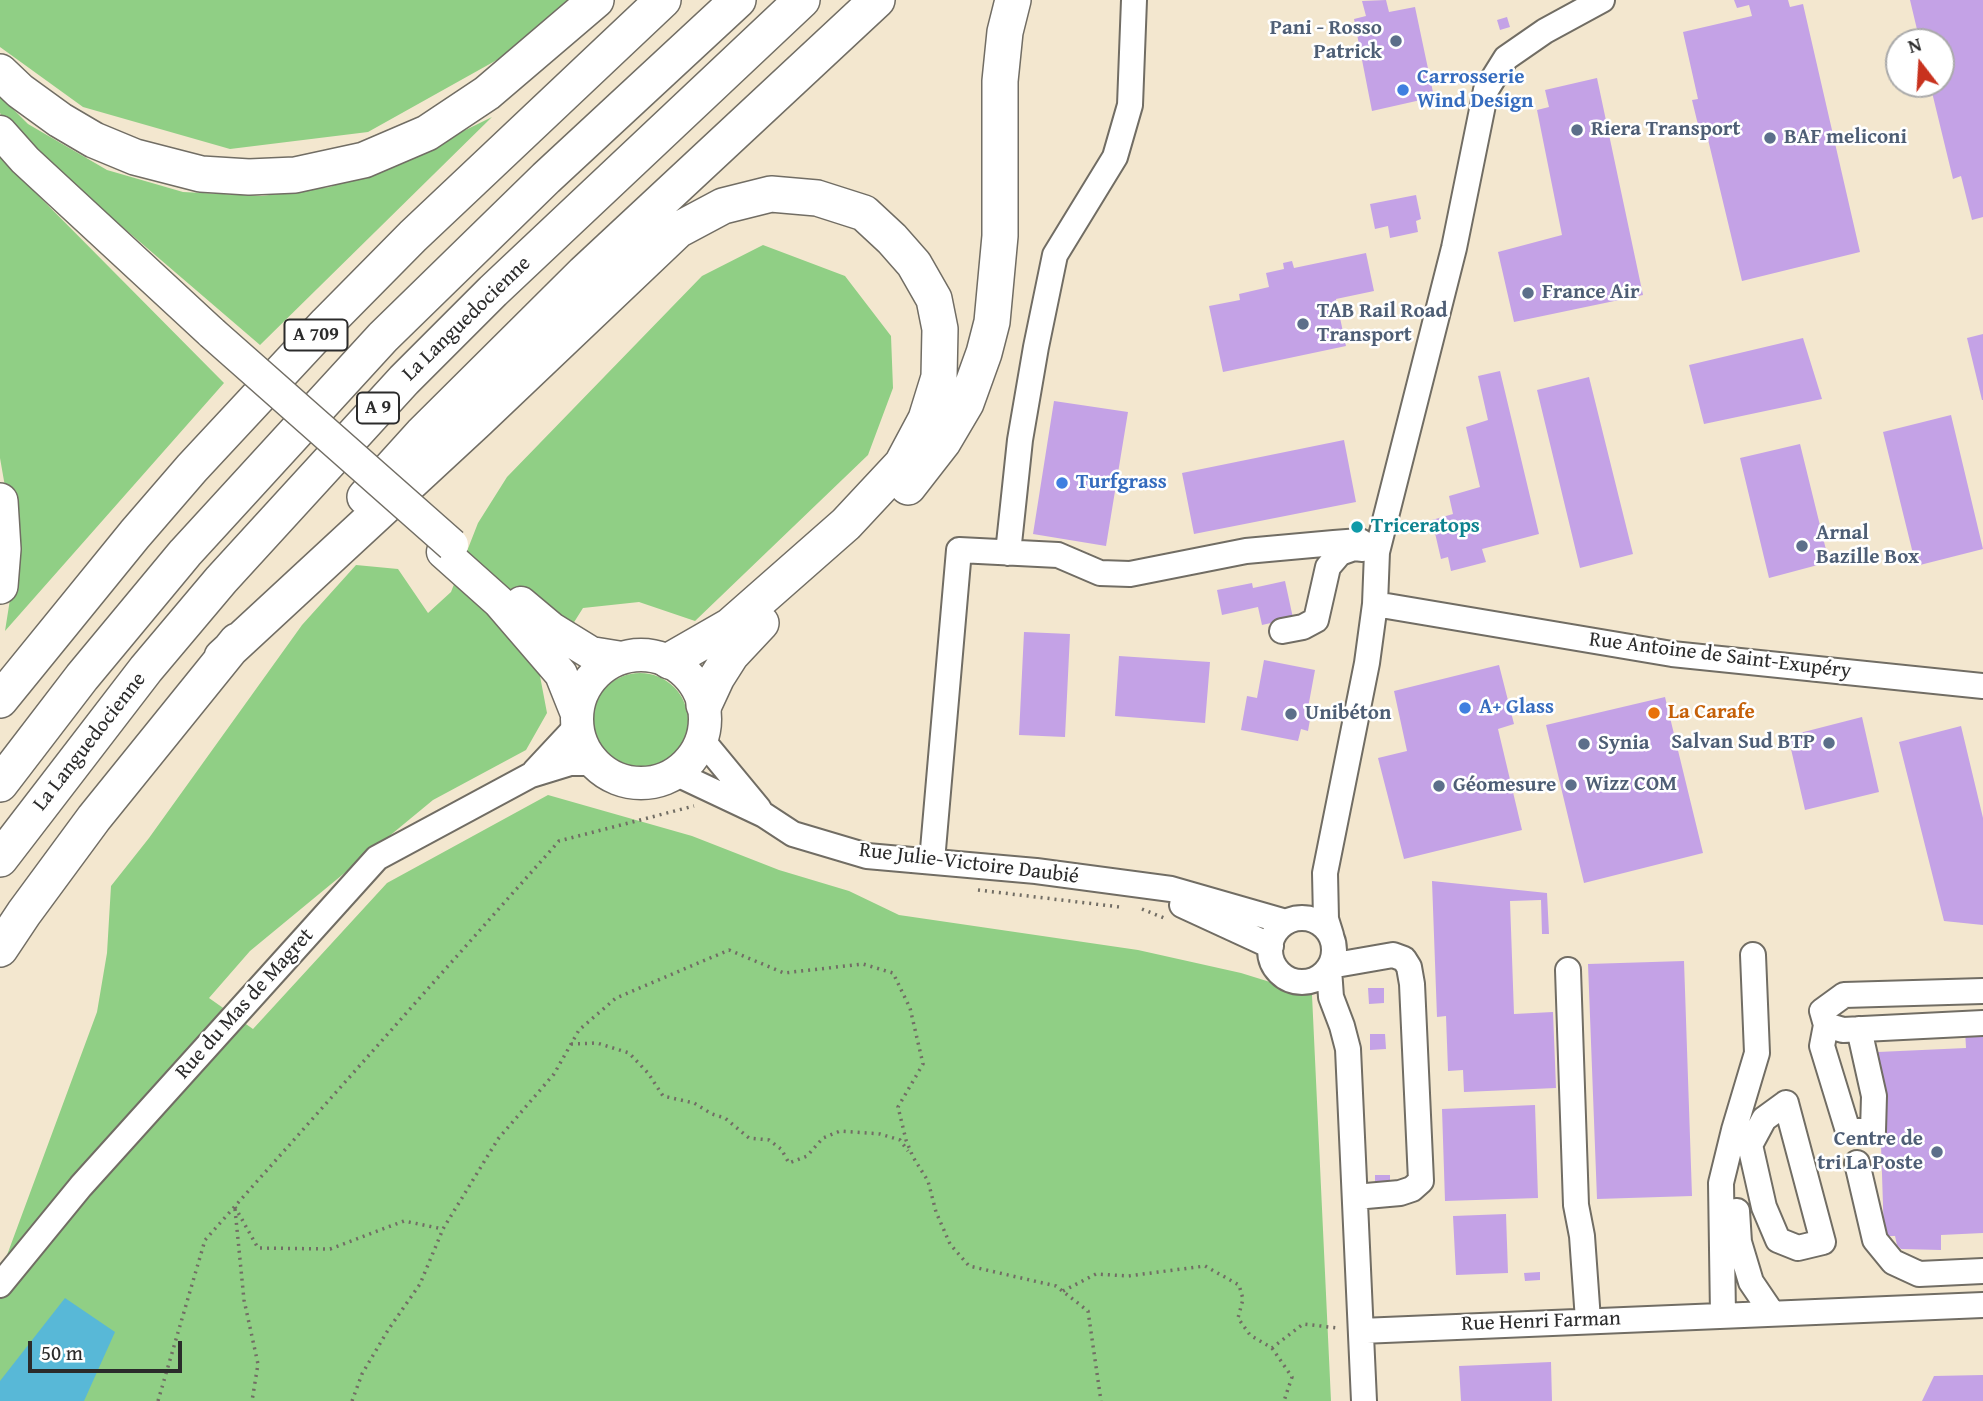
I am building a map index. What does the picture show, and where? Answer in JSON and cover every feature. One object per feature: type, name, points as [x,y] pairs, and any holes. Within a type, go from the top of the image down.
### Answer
[{"type":"highway","points":[[0,72],[20,91],[60,120],[94,140],[135,157],[201,174],[249,177],[295,175],[364,160],[427,133],[486,93],[596,0]]},
{"type":"highway","name":"A 709","points":[[0,700],[201,458],[327,323],[413,236],[663,0]]},
{"type":"highway","name":"A 9","points":[[0,784],[82,677],[185,553],[383,337],[546,178],[738,0]]},
{"type":"highway","name":"La Languedocienne","points":[[0,859],[163,649],[221,580],[404,380],[503,282],[802,0]]},
{"type":"highway","points":[[0,949],[94,818],[222,657],[422,434],[584,273],[877,0]]},
{"type":"highway","points":[[704,705],[720,670],[739,645],[894,503],[943,442],[966,403],[984,353],[996,296],[1000,236],[1000,68],[1013,0]]},
{"type":"highway","points":[[222,657],[678,230],[723,206],[771,194],[817,198],[864,213],[914,264],[934,299],[940,328],[939,377],[926,419],[902,464],[846,524],[730,626],[669,661]]},
{"type":"highway","points":[[0,501],[4,549],[0,586]]},
{"type":"main road","points":[[0,132],[25,160],[208,337]]},
{"type":"main road","points":[[0,151],[26,180],[448,549],[552,629],[591,653],[622,658]]},
{"type":"main road","points":[[448,549],[499,602],[561,674],[584,748],[594,762],[611,776],[633,782],[655,781],[675,773],[691,759],[702,740],[705,720],[704,705],[695,684],[683,671],[669,661],[638,655],[622,658],[605,666],[591,679],[581,696],[577,720]]},
{"type":"street","points":[[1008,553],[1023,427],[1055,255],[1115,157],[1130,105],[1134,0]]},
{"type":"street","points":[[1364,1401],[1348,1049],[1331,997],[1325,873],[1367,663],[1375,604],[1377,552],[1454,248],[1486,90],[1506,58],[1545,31],[1602,0]]},
{"type":"street","points":[[932,861],[959,551],[1058,555],[1100,573],[1130,574],[1258,550],[1360,541],[1377,552]]},
{"type":"street","points":[[1282,631],[1316,620],[1328,567],[1340,553],[1354,548],[1377,552]]},
{"type":"street","name":"Rue Antoine de Saint-Exupéry","points":[[1375,604],[1672,654],[1983,686]]},
{"type":"street","name":"Rue du Mas de Magret","points":[[531,775],[577,720]]},
{"type":"street","name":"Rue Julie-Victoire Daubié","points":[[702,740],[764,815]]},
{"type":"street","name":"Rue du Mas de Magret","points":[[0,1285],[90,1176],[377,858],[531,775],[570,763],[594,762]]},
{"type":"street","name":"Rue Julie-Victoire Daubié","points":[[675,773],[764,815],[793,834],[867,856],[1171,889],[1295,920]]},
{"type":"street","points":[[1325,873],[1295,920],[1278,929],[1271,946],[1271,959],[1276,969],[1284,976],[1304,983],[1317,979],[1331,954]]},
{"type":"street","name":"Rue Julie-Victoire Daubié","points":[[1140,885],[1271,946]]},
{"type":"street","points":[[1295,920],[1316,921],[1331,954]]},
{"type":"street","points":[[1331,954],[1368,958],[1393,955],[1404,959],[1409,967],[1421,1181],[1412,1189],[1400,1193],[1355,1197]]},
{"type":"street","points":[[1723,1315],[1734,1130],[1757,1053],[1753,955]]},
{"type":"street","points":[[1568,970],[1576,1205],[1582,1236],[1588,1321]]},
{"type":"street","points":[[1304,983],[1330,1024],[1348,1069]]},
{"type":"street","points":[[1859,1029],[1874,1096],[1873,1131],[1848,1131],[1822,1046],[1826,1025],[1822,1011],[1844,995],[1983,991]]},
{"type":"street","points":[[1826,1025],[1843,1030],[1983,1023]]},
{"type":"street","points":[[1786,1103],[1823,1242],[1798,1248],[1778,1240],[1764,1207],[1750,1145],[1764,1119],[1786,1103]]},
{"type":"street","points":[[1857,1163],[1875,1240],[1893,1262],[1919,1274],[1983,1271]]},
{"type":"street","points":[[1729,1213],[1764,1207]]},
{"type":"street","points":[[1729,1213],[1751,1282],[1772,1313]]},
{"type":"street","name":"Rue Henri Farman","points":[[1362,1331],[1983,1305]]},
{"type":"path","points":[[158,1401],[205,1240],[559,841],[727,797]]},
{"type":"path","points":[[966,889],[1143,910],[1169,919]]},
{"type":"path","points":[[352,1401],[369,1363],[420,1284],[443,1229],[498,1139],[554,1074],[579,1030],[616,998],[729,950],[784,973],[863,964],[892,973],[911,1008],[923,1063],[898,1107],[913,1157]]},
{"type":"path","points":[[571,1044],[597,1043],[629,1053],[648,1073],[663,1096],[694,1104],[725,1118],[749,1138],[769,1140],[781,1149],[789,1163],[807,1156],[823,1138],[840,1131],[880,1134],[900,1140],[928,1181],[936,1212],[950,1244],[969,1266],[1056,1286],[1088,1311],[1101,1401]]},
{"type":"path","points":[[235,1207],[258,1248],[330,1249],[404,1221],[443,1229]]},
{"type":"path","points":[[235,1207],[244,1300],[258,1364],[251,1401]]},
{"type":"path","points":[[1063,1291],[1097,1274],[1128,1276],[1205,1266],[1239,1285],[1243,1299],[1238,1318],[1250,1335],[1272,1348],[1292,1377],[1284,1401]]},
{"type":"path","points":[[1272,1348],[1303,1324],[1362,1331]]},
{"type":"green space","points":[[0,0],[583,0],[538,37],[368,132],[230,149],[83,107],[0,47]]},
{"type":"green space","points":[[0,96],[28,124],[107,170],[183,192],[262,196],[330,187],[427,149],[492,117],[260,345],[13,133],[0,113]]},
{"type":"green space","points":[[0,157],[224,383],[5,631],[17,555],[0,458]]},
{"type":"green space","points":[[763,245],[845,276],[891,336],[893,388],[868,455],[695,621],[639,602],[583,608],[540,676],[547,713],[526,750],[433,800],[250,951],[209,998],[253,1029],[387,883],[548,795],[692,836],[779,870],[849,891],[899,915],[1138,950],[1241,973],[1312,995],[1331,1401],[0,1401],[0,1274],[97,1012],[107,953],[111,886],[149,838],[302,625],[356,565],[398,569],[428,613],[451,592],[478,523],[507,477],[702,276]]},
{"type":"green space","points":[[640,673],[658,677],[674,687],[684,703],[688,721],[684,739],[674,755],[658,765],[640,769],[622,765],[606,755],[596,739],[592,721],[596,703],[606,687],[622,677]]},
{"type":"water","points":[[65,1298],[115,1332],[84,1401],[0,1401],[0,1381]]},
{"type":"building","points":[[1386,0],[1389,12],[1415,7],[1434,97],[1372,111],[1354,19],[1366,16],[1362,1]]},
{"type":"building","name":"BAF meliconi","points":[[1734,0],[1788,0],[1790,7],[1803,4],[1860,252],[1742,281],[1706,131],[1700,133],[1692,100],[1698,99],[1683,32],[1752,16],[1749,5],[1737,8]]},
{"type":"building","points":[[1910,0],[1983,0],[1983,217],[1972,220],[1961,176],[1953,179],[1933,98],[1955,98],[1955,28],[1917,28]]},
{"type":"building","points":[[1507,17],[1510,27],[1500,30],[1497,20]]},
{"type":"building","points":[[1597,78],[1643,295],[1514,322],[1498,252],[1562,235],[1537,110],[1549,107],[1545,90]]},
{"type":"building","points":[[1416,195],[1421,219],[1416,221],[1418,232],[1390,238],[1388,226],[1375,229],[1370,204]]},
{"type":"building","points":[[1366,253],[1374,291],[1336,299],[1346,346],[1223,372],[1209,306],[1240,300],[1239,294],[1269,287],[1266,273],[1284,269],[1283,263],[1292,261],[1294,268]]},
{"type":"building","points":[[1983,334],[1983,400],[1982,400],[1967,338]]},
{"type":"building","points":[[1803,338],[1822,399],[1704,424],[1689,365]]},
{"type":"building","points":[[1500,371],[1539,534],[1482,549],[1486,562],[1451,571],[1448,557],[1441,559],[1432,520],[1453,514],[1449,496],[1480,487],[1466,427],[1488,420],[1478,376]]},
{"type":"building","points":[[1589,377],[1633,554],[1580,568],[1537,390]]},
{"type":"building","points":[[1054,401],[1128,412],[1106,546],[1033,534]]},
{"type":"building","points":[[1951,415],[1983,549],[1916,566],[1883,432]]},
{"type":"building","points":[[1344,440],[1356,502],[1194,534],[1182,473]]},
{"type":"building","points":[[1800,444],[1829,562],[1769,578],[1740,458]]},
{"type":"building","points":[[1285,581],[1293,618],[1262,625],[1258,607],[1222,615],[1217,590],[1252,583],[1253,588]]},
{"type":"building","points":[[1024,632],[1070,634],[1065,737],[1019,735]]},
{"type":"building","points":[[1119,656],[1210,662],[1205,723],[1115,716]]},
{"type":"building","points":[[1264,660],[1315,670],[1308,708],[1312,708],[1308,731],[1301,729],[1298,741],[1241,730],[1247,696],[1257,698]]},
{"type":"building","points":[[1499,665],[1514,724],[1498,729],[1522,830],[1404,859],[1378,758],[1407,751],[1394,691]]},
{"type":"building","points":[[1665,697],[1703,853],[1584,883],[1546,725]]},
{"type":"building","points":[[1862,717],[1879,792],[1805,810],[1788,736]]},
{"type":"building","points":[[1961,726],[1983,818],[1983,925],[1944,921],[1899,742]]},
{"type":"building","points":[[1432,881],[1547,893],[1549,934],[1542,934],[1541,900],[1510,901],[1514,1014],[1553,1012],[1556,1088],[1464,1092],[1463,1070],[1448,1071],[1446,1016],[1437,1017]]},
{"type":"building","points":[[1684,961],[1692,1196],[1597,1199],[1588,964]]},
{"type":"building","points":[[1368,988],[1384,988],[1384,1003],[1369,1004]]},
{"type":"building","name":"Centre de tri La Poste","points":[[1965,1029],[1983,1029],[1983,1233],[1941,1235],[1941,1250],[1901,1249],[1895,1236],[1884,1236],[1878,1052],[1966,1048]]},
{"type":"building","points":[[1370,1034],[1385,1034],[1386,1049],[1370,1050]]},
{"type":"building","points":[[1535,1105],[1538,1198],[1445,1201],[1442,1109]]},
{"type":"building","points":[[1375,1175],[1390,1175],[1390,1187],[1375,1188]]},
{"type":"building","points":[[1506,1214],[1508,1273],[1456,1275],[1453,1216]]},
{"type":"building","points":[[1540,1272],[1540,1280],[1525,1281],[1524,1273]]},
{"type":"building","points":[[1551,1362],[1552,1401],[1461,1401],[1459,1366]]},
{"type":"building","points":[[1983,1375],[1983,1401],[1922,1401],[1934,1376]]},
{"type":"place","name":"Pani - Rosso Patrick","points":[[1396,41]]},
{"type":"place","name":"Carrosserie Wind Design","points":[[1403,90]]},
{"type":"place","name":"Riera Transport","points":[[1577,130]]},
{"type":"place","name":"BAF meliconi","points":[[1770,138]]},
{"type":"place","name":"France Air","points":[[1528,293]]},
{"type":"place","name":"TAB Rail Road Transport","points":[[1303,324]]},
{"type":"place","name":"Turfgrass","points":[[1062,483]]},
{"type":"place","name":"Triceratops","points":[[1357,527]]},
{"type":"place","name":"Arnal Bazille Box","points":[[1802,546]]},
{"type":"place","name":"A+ Glass","points":[[1465,708]]},
{"type":"place","name":"La Carafe","points":[[1654,713]]},
{"type":"place","name":"Unibéton","points":[[1291,714]]},
{"type":"place","name":"Salvan Sud BTP","points":[[1829,743]]},
{"type":"place","name":"Synia","points":[[1584,744]]},
{"type":"place","name":"Wizz COM","points":[[1571,785]]},
{"type":"place","name":"Géomesure","points":[[1439,786]]},
{"type":"place","name":"Centre de tri La Poste","points":[[1937,1152]]}]
